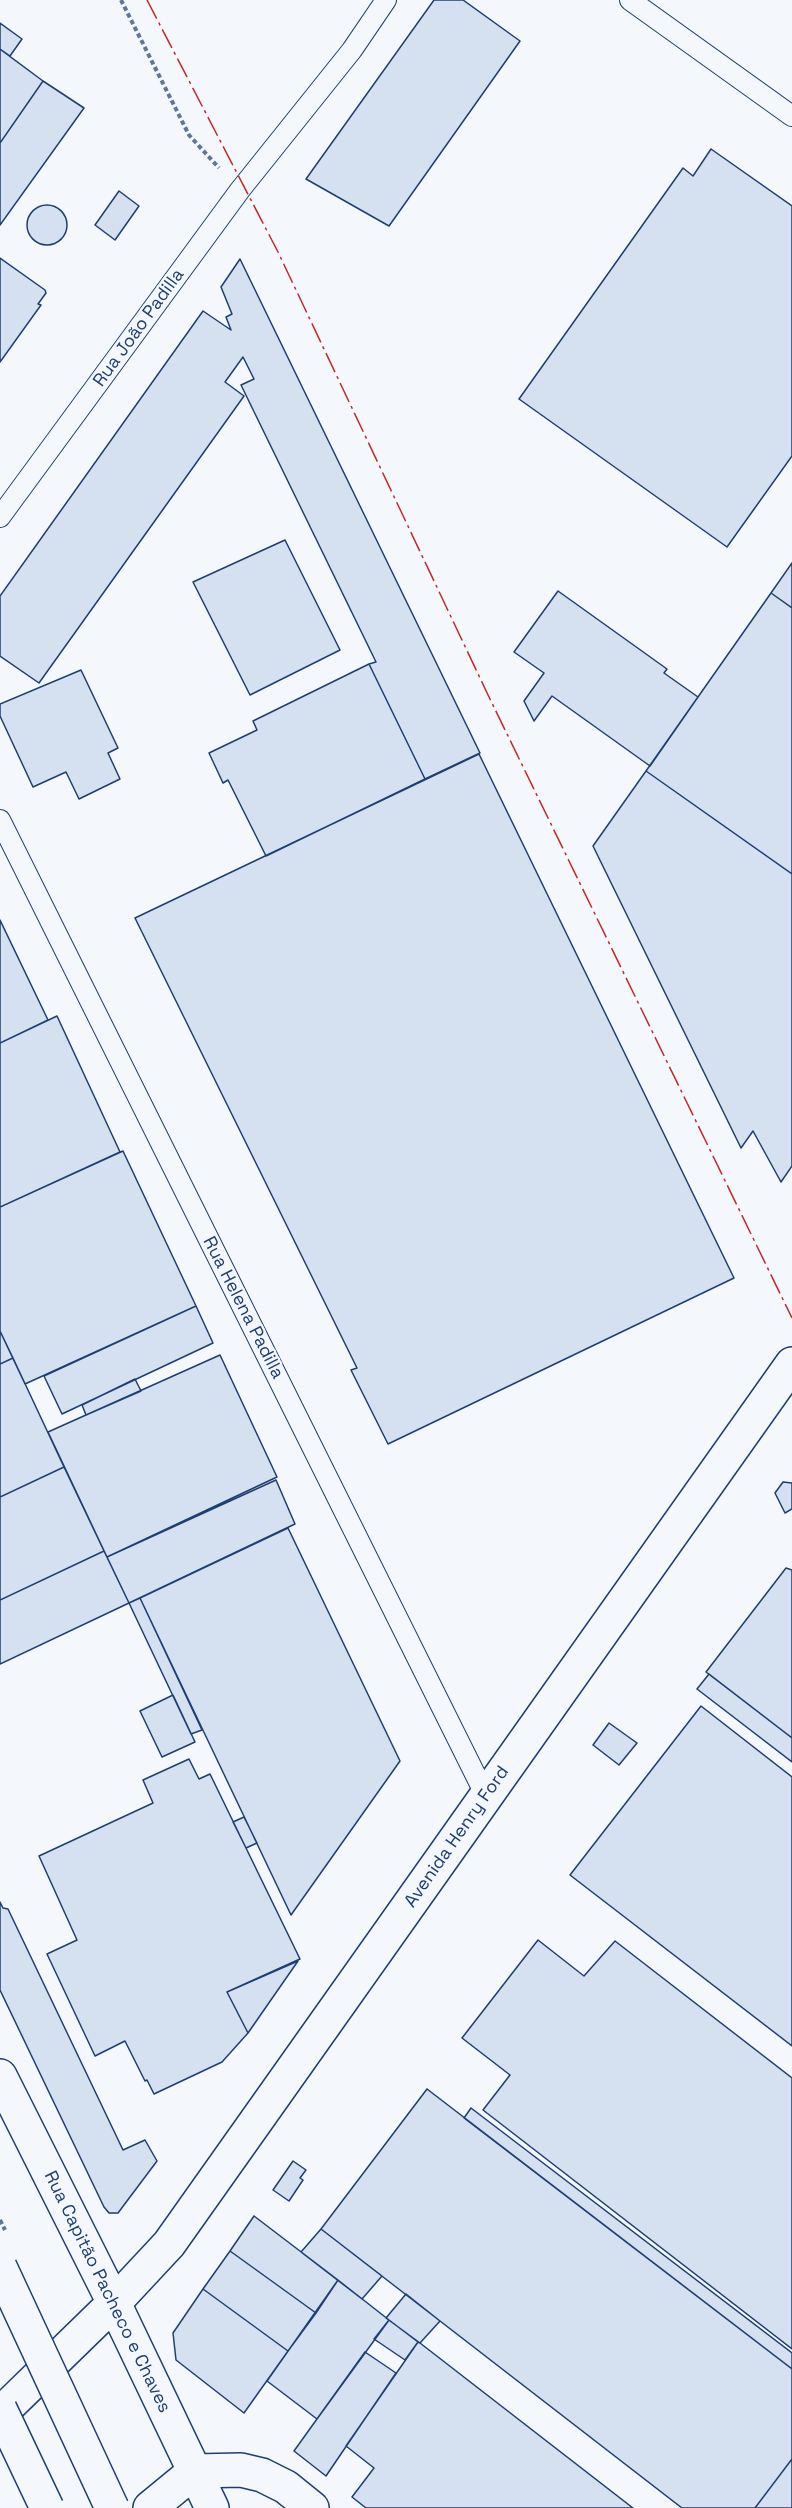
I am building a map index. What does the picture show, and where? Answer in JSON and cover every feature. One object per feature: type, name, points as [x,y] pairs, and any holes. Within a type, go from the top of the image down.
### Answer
[{"type":"street","name":"Avenida Henry Ford","points":[[0,2411],[114,2303],[169,2244],[792,1364]]},
{"type":"street","name":"Rua Capitão Pacheco e Chaves","points":[[0,2076],[114,2303],[212,2508]]},
{"type":"street","points":[[0,2267],[112,2508]]},
{"type":"street","points":[[0,2411],[47,2508]]},
{"type":"street","points":[[150,2508],[195,2471],[241,2470],[262,2475],[286,2487],[312,2508]]},
{"type":"lane","name":"Rua João Padilla","points":[[0,517],[240,190],[352,50],[386,0]]},
{"type":"lane","points":[[630,0],[792,116]]},
{"type":"lane","name":"Rua Helena Padilla","points":[[0,820],[486,1796]]},
{"type":"path","points":[[121,0],[189,135],[240,190]]},
{"type":"building","points":[[434,0],[463,0],[520,41],[389,226],[306,179]]},
{"type":"building","points":[[0,23],[22,39],[10,56],[0,49]]},
{"type":"building","points":[[0,49],[43,81],[0,143]]},
{"type":"building","points":[[43,81],[84,108],[0,225],[0,143]]},
{"type":"building","points":[[711,149],[792,206],[792,456],[727,547],[519,399],[683,168],[693,176]]},
{"type":"building","points":[[119,191],[139,206],[115,240],[95,225]]},
{"type":"building","points":[[47,205],[61,211],[67,225],[61,239],[47,245],[33,239],[27,225],[33,211]]},
{"type":"building","points":[[0,258],[46,293],[38,304],[41,305],[0,362]]},
{"type":"building","points":[[240,259],[480,753],[425,779],[369,664],[376,662],[241,385],[254,379],[243,357],[225,382],[244,396],[39,683],[0,656],[0,596],[203,311],[231,330],[226,317],[232,314],[221,287]]},
{"type":"building","points":[[285,540],[340,650],[250,695],[193,582]]},
{"type":"building","points":[[792,563],[792,608],[771,593]]},
{"type":"building","points":[[558,591],[667,669],[664,673],[698,697],[650,766],[552,696],[534,721],[524,701],[544,673],[514,652]]},
{"type":"building","points":[[771,593],[792,608],[792,874],[646,771]]},
{"type":"building","points":[[369,664],[425,779],[266,856],[228,780],[223,783],[209,753],[257,730],[253,721]]},
{"type":"building","points":[[81,670],[118,748],[108,753],[120,779],[79,799],[66,772],[33,787],[0,716],[0,704]]},
{"type":"building","points":[[479,754],[734,1278],[388,1444],[351,1370],[357,1368],[135,918]]},
{"type":"building","points":[[646,771],[792,874],[792,1166],[781,1182],[753,1131],[741,1148],[593,846]]},
{"type":"building","points":[[0,920],[48,1020],[0,1043]]},
{"type":"building","points":[[57,1016],[120,1152],[0,1207],[0,1043]]},
{"type":"building","points":[[123,1151],[196,1306],[25,1384],[0,1331],[0,1207]]},
{"type":"building","points":[[196,1306],[213,1343],[62,1414],[44,1376]]},
{"type":"building","points":[[0,1331],[13,1358],[0,1364]]},
{"type":"building","points":[[220,1355],[277,1477],[107,1557],[48,1432]]},
{"type":"building","points":[[13,1358],[64,1467],[0,1497],[0,1364]]},
{"type":"building","points":[[135,1379],[141,1391],[86,1415],[82,1405]]},
{"type":"building","points":[[64,1467],[104,1551],[0,1600],[0,1497]]},
{"type":"building","points":[[276,1480],[295,1524],[129,1603],[107,1557]]},
{"type":"building","points":[[783,1482],[792,1483],[792,1509],[785,1513],[775,1493]]},
{"type":"building","points":[[288,1528],[400,1761],[291,1915],[140,1598]]},
{"type":"building","points":[[104,1551],[129,1603],[0,1664],[0,1600]]},
{"type":"building","points":[[786,1568],[792,1570],[792,1738],[706,1672]]},
{"type":"building","points":[[140,1598],[202,1730],[191,1734],[129,1603]]},
{"type":"building","points":[[709,1674],[792,1738],[792,1762],[697,1689]]},
{"type":"building","points":[[173,1695],[195,1742],[162,1757],[140,1711]]},
{"type":"building","points":[[701,1706],[792,1777],[792,2046],[570,1875]]},
{"type":"building","points":[[609,1723],[637,1743],[619,1765],[593,1745]]},
{"type":"building","points":[[189,1759],[199,1779],[210,1774],[300,1959],[227,1992],[248,2033],[222,2062],[154,2094],[125,2041],[95,2056],[47,1954],[77,1940],[39,1856],[153,1803],[143,1780]]},
{"type":"building","points":[[244,1817],[257,1843],[246,1848],[233,1822]]},
{"type":"building","points":[[0,1902],[3,1908],[8,1909],[123,2150],[145,2140],[157,2161],[118,2213],[109,2213],[104,2207],[0,1990]]},
{"type":"building","points":[[538,1940],[584,1976],[615,1941],[792,2078],[792,2349],[483,2110],[510,2075],[462,2038]]},
{"type":"building","points":[[298,1961],[248,2033],[227,1992]]},
{"type":"building","points":[[427,2089],[792,2369],[792,2459],[755,2508],[682,2508],[321,2229]]},
{"type":"building","points":[[471,2108],[792,2353],[792,2369],[464,2118]]},
{"type":"building","points":[[293,2161],[306,2170],[300,2178],[303,2180],[289,2201],[273,2190]]},
{"type":"building","points":[[254,2216],[338,2280],[316,2313],[230,2251]]},
{"type":"building","points":[[321,2229],[382,2276],[362,2299],[301,2252]]},
{"type":"building","points":[[230,2251],[316,2313],[288,2351],[203,2289]]},
{"type":"building","points":[[338,2280],[389,2320],[317,2419],[267,2381]]},
{"type":"building","points":[[203,2289],[288,2351],[244,2413],[176,2360],[173,2333]]},
{"type":"building","points":[[406,2294],[440,2321],[420,2343],[386,2318]]},
{"type":"building","points":[[389,2320],[418,2342],[405,2360],[374,2339]]},
{"type":"building","points":[[418,2342],[633,2508],[366,2508],[352,2497],[374,2468],[346,2446]]},
{"type":"building","points":[[365,2352],[396,2373],[326,2476],[294,2451]]},
{"type":"building","points":[[792,2459],[792,2508],[755,2508]]},
{"type":"power","points":[[147,0],[278,252],[489,697],[792,1318]]}]
